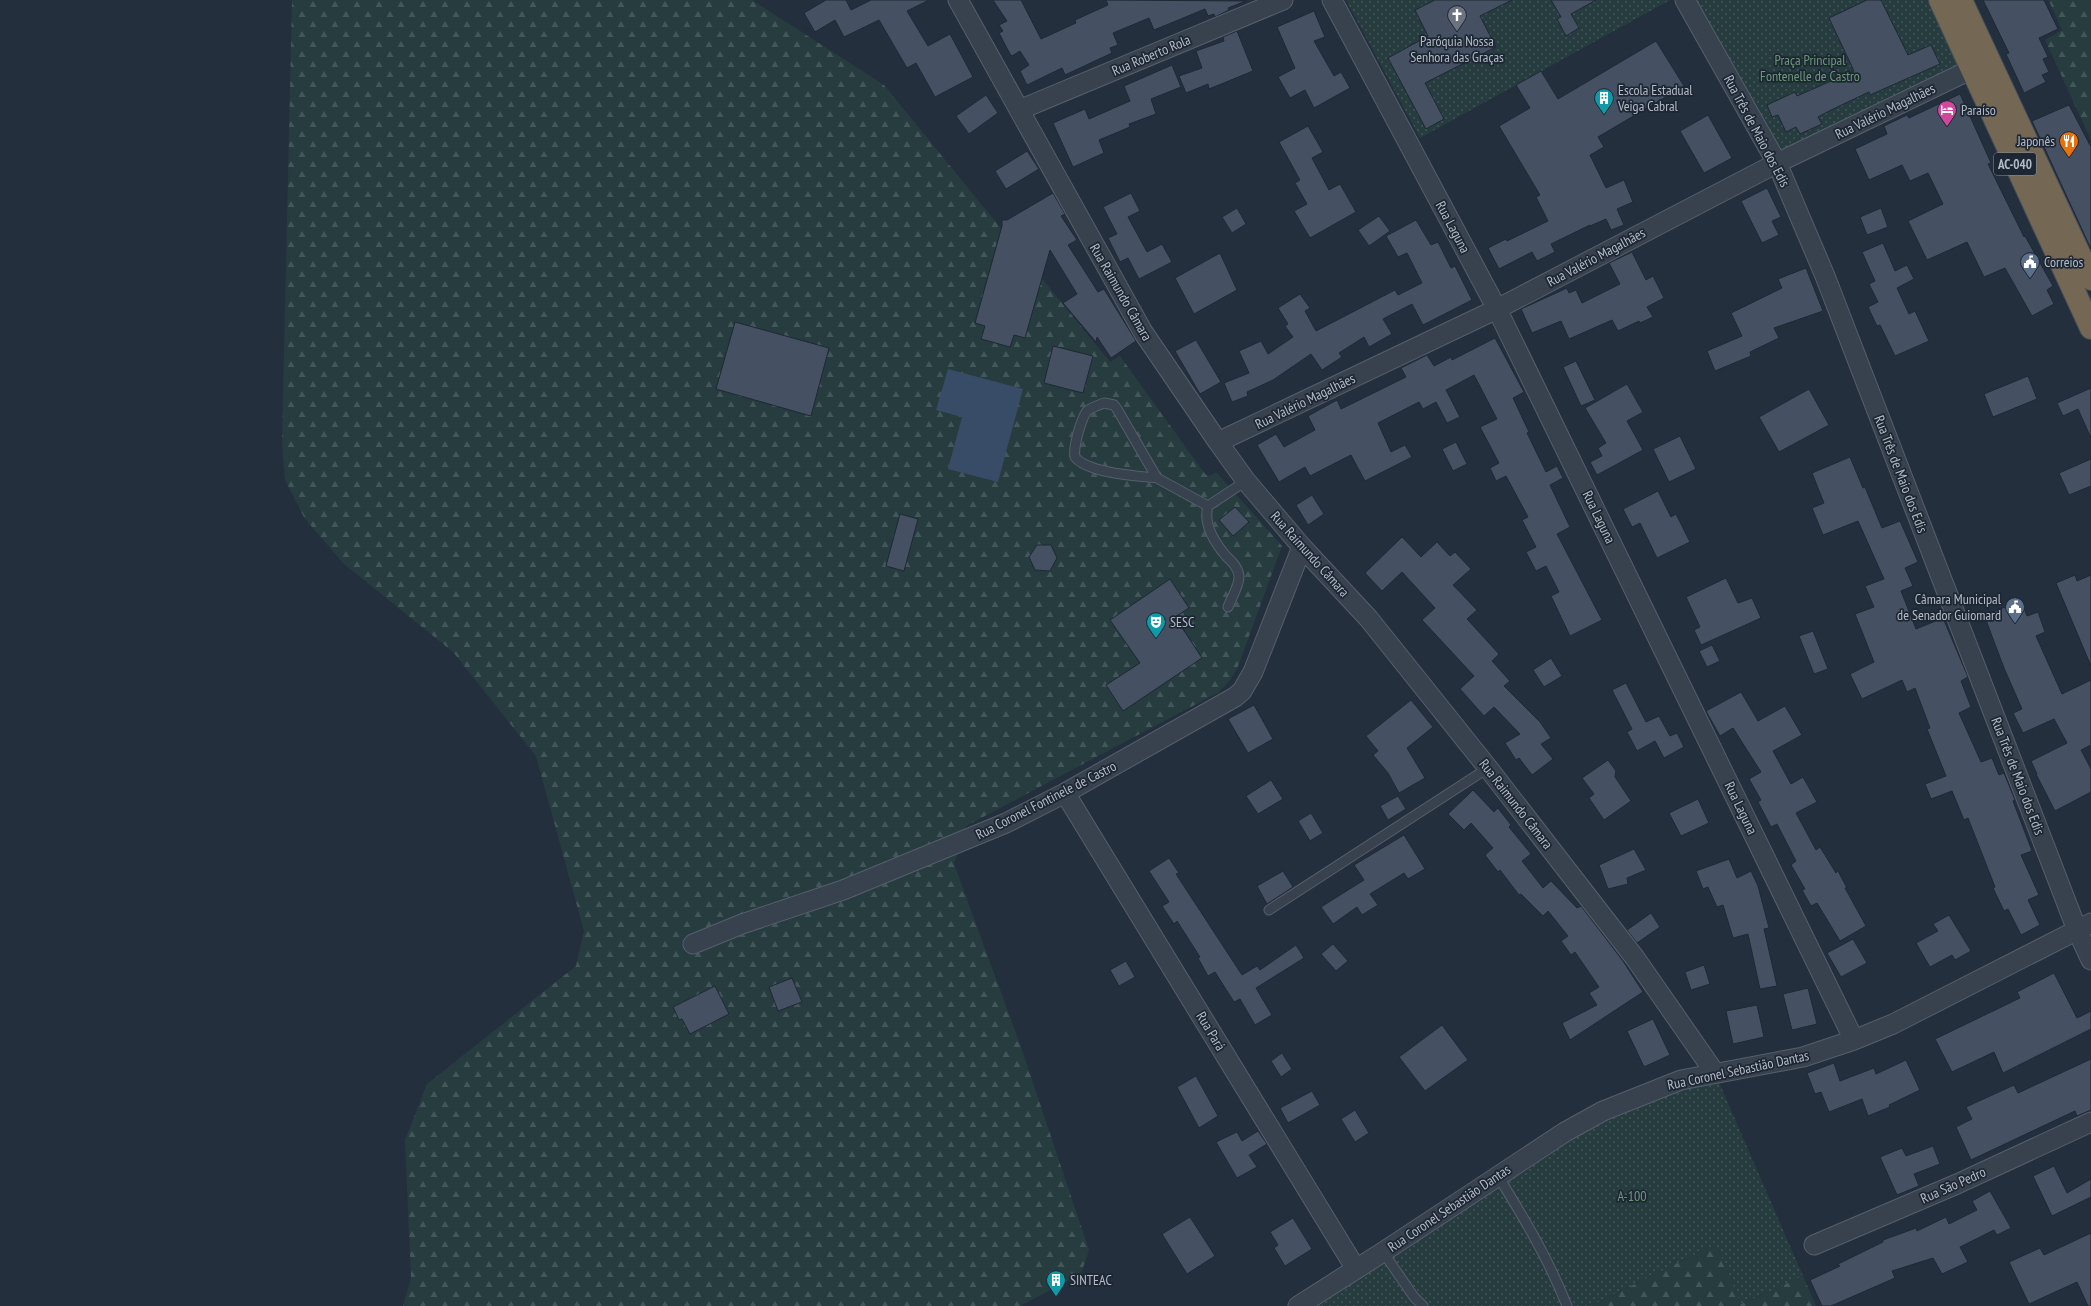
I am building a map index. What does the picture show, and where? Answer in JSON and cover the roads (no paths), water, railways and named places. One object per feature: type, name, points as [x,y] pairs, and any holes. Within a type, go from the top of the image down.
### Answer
[{"type":"highway","name":"AC-040","points":[[1940,0],[2091,328]]},
{"type":"highway","name":"AC-040","points":[[1961,0],[2091,279]]},
{"type":"street","name":"Rua Raimundo Câmara","points":[[958,0],[1143,332],[1218,442],[1246,480],[1302,547],[1369,619],[1488,768],[1630,952],[1715,1073]]},
{"type":"street","name":"Rua Roberto Rola","points":[[1019,110],[1283,0]]},
{"type":"street","name":"Rua Laguna","points":[[1332,0],[1497,309],[1854,1040]]},
{"type":"street","name":"Rua Três de Maio dos Edis","points":[[1685,0],[1777,163],[1828,284],[2084,926],[2091,960]]},
{"type":"street","name":"Rua Valério Magalhães","points":[[1218,442],[1497,309],[1777,163],[1972,69]]},
{"type":"street","name":"Rua Coronel Fontinele de Castro","points":[[693,944],[742,924],[843,890],[1006,823],[1065,793],[1211,712],[1242,691],[1253,672],[1302,547]]},
{"type":"street","name":"Rua Pará","points":[[1065,793],[1356,1269]]},
{"type":"street","name":"Rua Coronel Sebastião Dantas","points":[[1304,1304],[1565,1132],[1603,1111],[1681,1080],[1803,1057],[1854,1040],[1893,1024],[2084,926]]},
{"type":"street","name":"Rua São Pedro","points":[[1814,1245],[1957,1184],[2091,1122]]},
{"type":"lane","points":[[1157,478],[1137,441],[1114,405],[1104,403],[1087,412],[1083,418],[1075,447],[1074,454],[1077,460],[1095,468],[1157,478],[1208,506]]},
{"type":"lane","points":[[1228,607],[1240,577],[1237,568],[1225,555],[1210,532],[1206,518],[1208,506],[1246,480]]},
{"type":"lane","points":[[1269,910],[1488,768]]},
{"type":"lane","points":[[1498,1176],[1549,1264],[1567,1306]]},
{"type":"lane","points":[[1383,1252],[1414,1297],[1423,1306]]},
{"type":"water","points":[[948,369],[1023,389],[998,482],[948,469],[962,417],[936,410]]},
{"type":"place","name":"Paróquia Nossa Senhora das Graças","points":[[1457,32]]},
{"type":"place","name":"Escola Estadual Veiga Cabral","points":[[1604,115]]},
{"type":"place","name":"Paraíso","points":[[1947,127]]},
{"type":"place","name":"Japonês","points":[[2069,158]]},
{"type":"place","name":"Correios","points":[[2030,279]]},
{"type":"place","name":"Câmara Municipal de Senador Guiomard","points":[[2015,624]]},
{"type":"place","name":"SESC","points":[[1156,639]]},
{"type":"place","name":"SINTEAC","points":[[1056,1297]]},
{"type":"park label","name":"Praça Principal Fontenelle de Castro","points":[[1810,68]]},
{"type":"park label","name":"A-100","points":[[1632,1196]]}]
